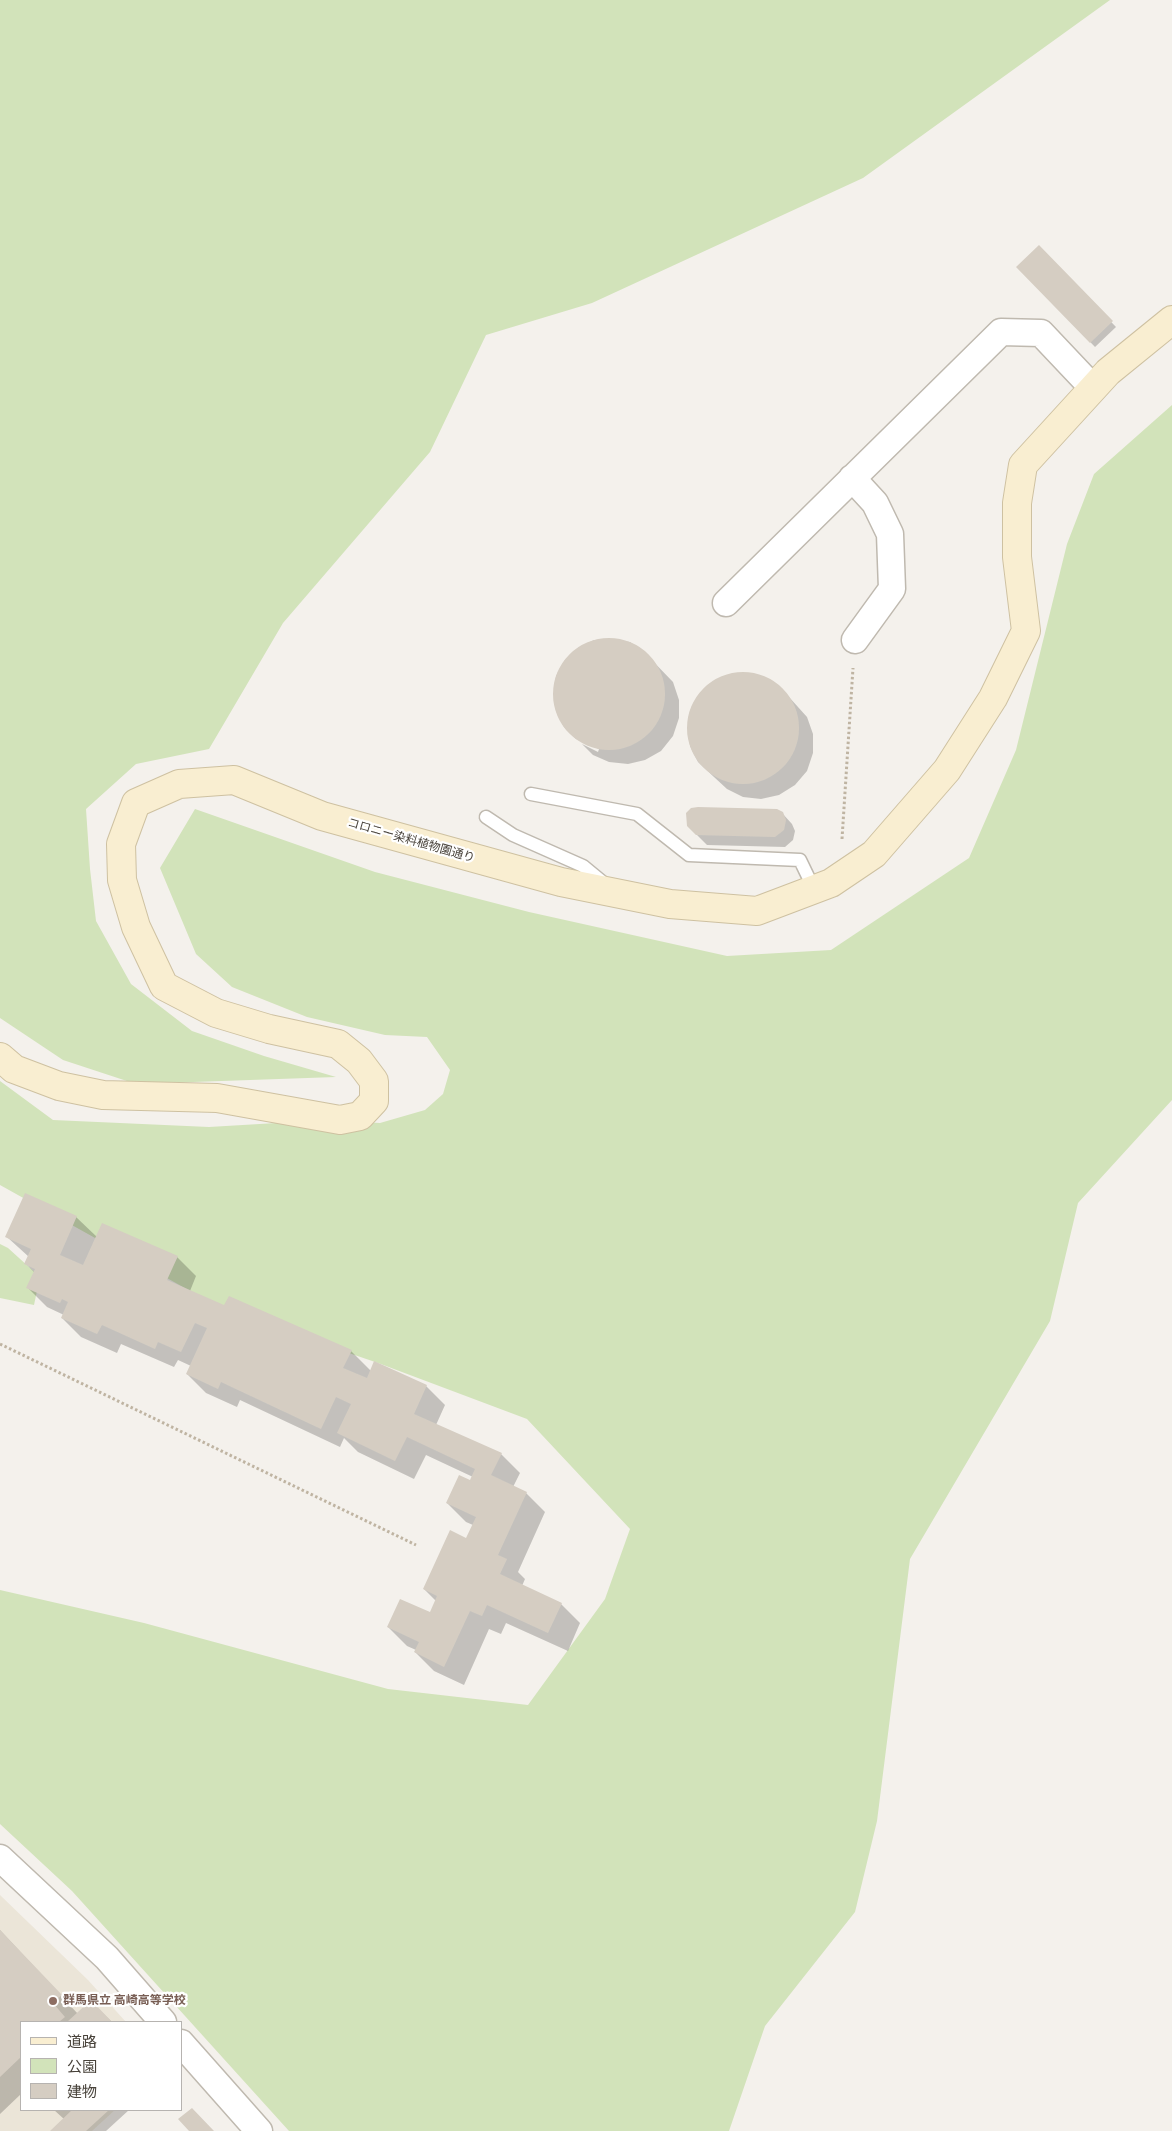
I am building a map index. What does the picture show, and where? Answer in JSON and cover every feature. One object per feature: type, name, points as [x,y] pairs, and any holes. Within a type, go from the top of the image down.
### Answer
[{"type":"street","name":"コロニー染料植物園通り","points":[[0,1057],[14,1070],[59,1086],[103,1095],[217,1098],[340,1120],[360,1116],[374,1101],[374,1081],[360,1061],[338,1044],[269,1029],[216,1013],[164,986],[136,928],[122,880],[121,844],[136,803],[179,784],[234,780],[322,816],[561,882],[670,904],[757,911],[814,890],[840,877],[874,854],[947,770],[993,698],[1026,631],[1017,557],[1017,503],[1023,465],[1108,372],[1172,320]]},
{"type":"street","points":[[726,603],[1001,332],[1040,333],[1093,388]]},
{"type":"street","points":[[852,478],[875,503],[890,534],[892,589],[854,640]]},
{"type":"street","points":[[0,1858],[107,1958],[162,2021]]},
{"type":"street","points":[[182,2044],[259,2131]]},
{"type":"lane","points":[[531,794],[637,814],[689,855],[800,860],[814,890]]},
{"type":"lane","points":[[486,817],[513,835],[583,866],[617,894]]},
{"type":"path","points":[[840,877],[854,640]]},
{"type":"path","points":[[0,1344],[416,1545]]},
{"type":"shaded area","name":"群馬県立 高崎高等学校","points":[[0,1895],[88,1980],[125,2021],[20,2021],[20,2111],[114,2111],[92,2131],[0,2131]]},
{"type":"green space","points":[[0,0],[1110,0],[863,178],[592,303],[486,335],[430,452],[283,623],[209,749],[136,764],[86,809],[96,921],[131,984],[192,1031],[264,1056],[336,1077],[136,1084],[63,1060],[0,1018]]},
{"type":"green space","points":[[1172,405],[1172,1100],[1078,1203],[1050,1321],[910,1559],[877,1821],[855,1912],[765,2026],[729,2131],[289,2131],[72,1891],[0,1824],[0,1590],[144,1623],[388,1689],[528,1705],[605,1599],[630,1529],[527,1419],[378,1363],[226,1311],[0,1185],[0,1081],[53,1120],[209,1127],[327,1120],[380,1123],[425,1110],[443,1094],[450,1070],[427,1037],[385,1035],[307,1017],[232,987],[196,954],[160,868],[195,809],[375,872],[529,912],[727,956],[831,950],[969,858],[1016,750],[1067,544],[1094,474]]},
{"type":"green space","points":[[0,1244],[8,1248],[40,1277],[34,1305],[0,1298]]},
{"type":"building","points":[[1039,245],[1113,321],[1090,343],[1016,267]]},
{"type":"building","points":[[609,638],[630,642],[649,654],[661,673],[665,694],[661,715],[649,734],[630,746],[609,750],[588,746],[569,734],[557,715],[553,694],[557,673],[569,654],[588,642]]},
{"type":"building","points":[[743,672],[764,676],[783,688],[795,707],[799,728],[795,749],[783,768],[764,780],[743,784],[722,780],[703,768],[691,749],[687,728],[691,707],[703,688],[722,676]]},
{"type":"building","points":[[691,808],[777,809],[783,812],[786,820],[784,830],[775,837],[696,835],[687,826],[686,813]]},
{"type":"building","points":[[25,1193],[77,1216],[60,1255],[83,1265],[102,1223],[178,1256],[167,1280],[224,1305],[229,1296],[352,1350],[343,1368],[367,1378],[374,1361],[427,1385],[414,1414],[502,1453],[491,1475],[527,1492],[498,1555],[507,1559],[500,1574],[562,1603],[548,1633],[487,1605],[482,1616],[470,1611],[444,1667],[414,1652],[419,1642],[387,1627],[400,1599],[430,1612],[437,1596],[423,1589],[450,1530],[466,1538],[476,1517],[446,1503],[459,1475],[470,1480],[475,1469],[407,1437],[395,1461],[337,1433],[351,1404],[336,1397],[321,1429],[221,1382],[218,1389],[186,1374],[207,1328],[195,1323],[181,1352],[158,1342],[155,1349],[102,1325],[97,1334],[61,1318],[68,1302],[62,1299],[60,1303],[26,1288],[35,1269],[24,1264],[31,1249],[5,1237]]},
{"type":"building","points":[[0,1930],[62,1995],[53,2003],[65,2017],[60,2021],[20,2021],[20,2058],[0,2077]]},
{"type":"building","points":[[91,2000],[111,2021],[68,2021]]},
{"type":"building","points":[[192,2108],[214,2131],[189,2131],[178,2119]]},
{"type":"building","points":[[71,2111],[108,2111],[86,2131],[50,2131]]},
{"type":"place","name":"群馬県立 高崎高等学校","points":[[53,2001]]}]
